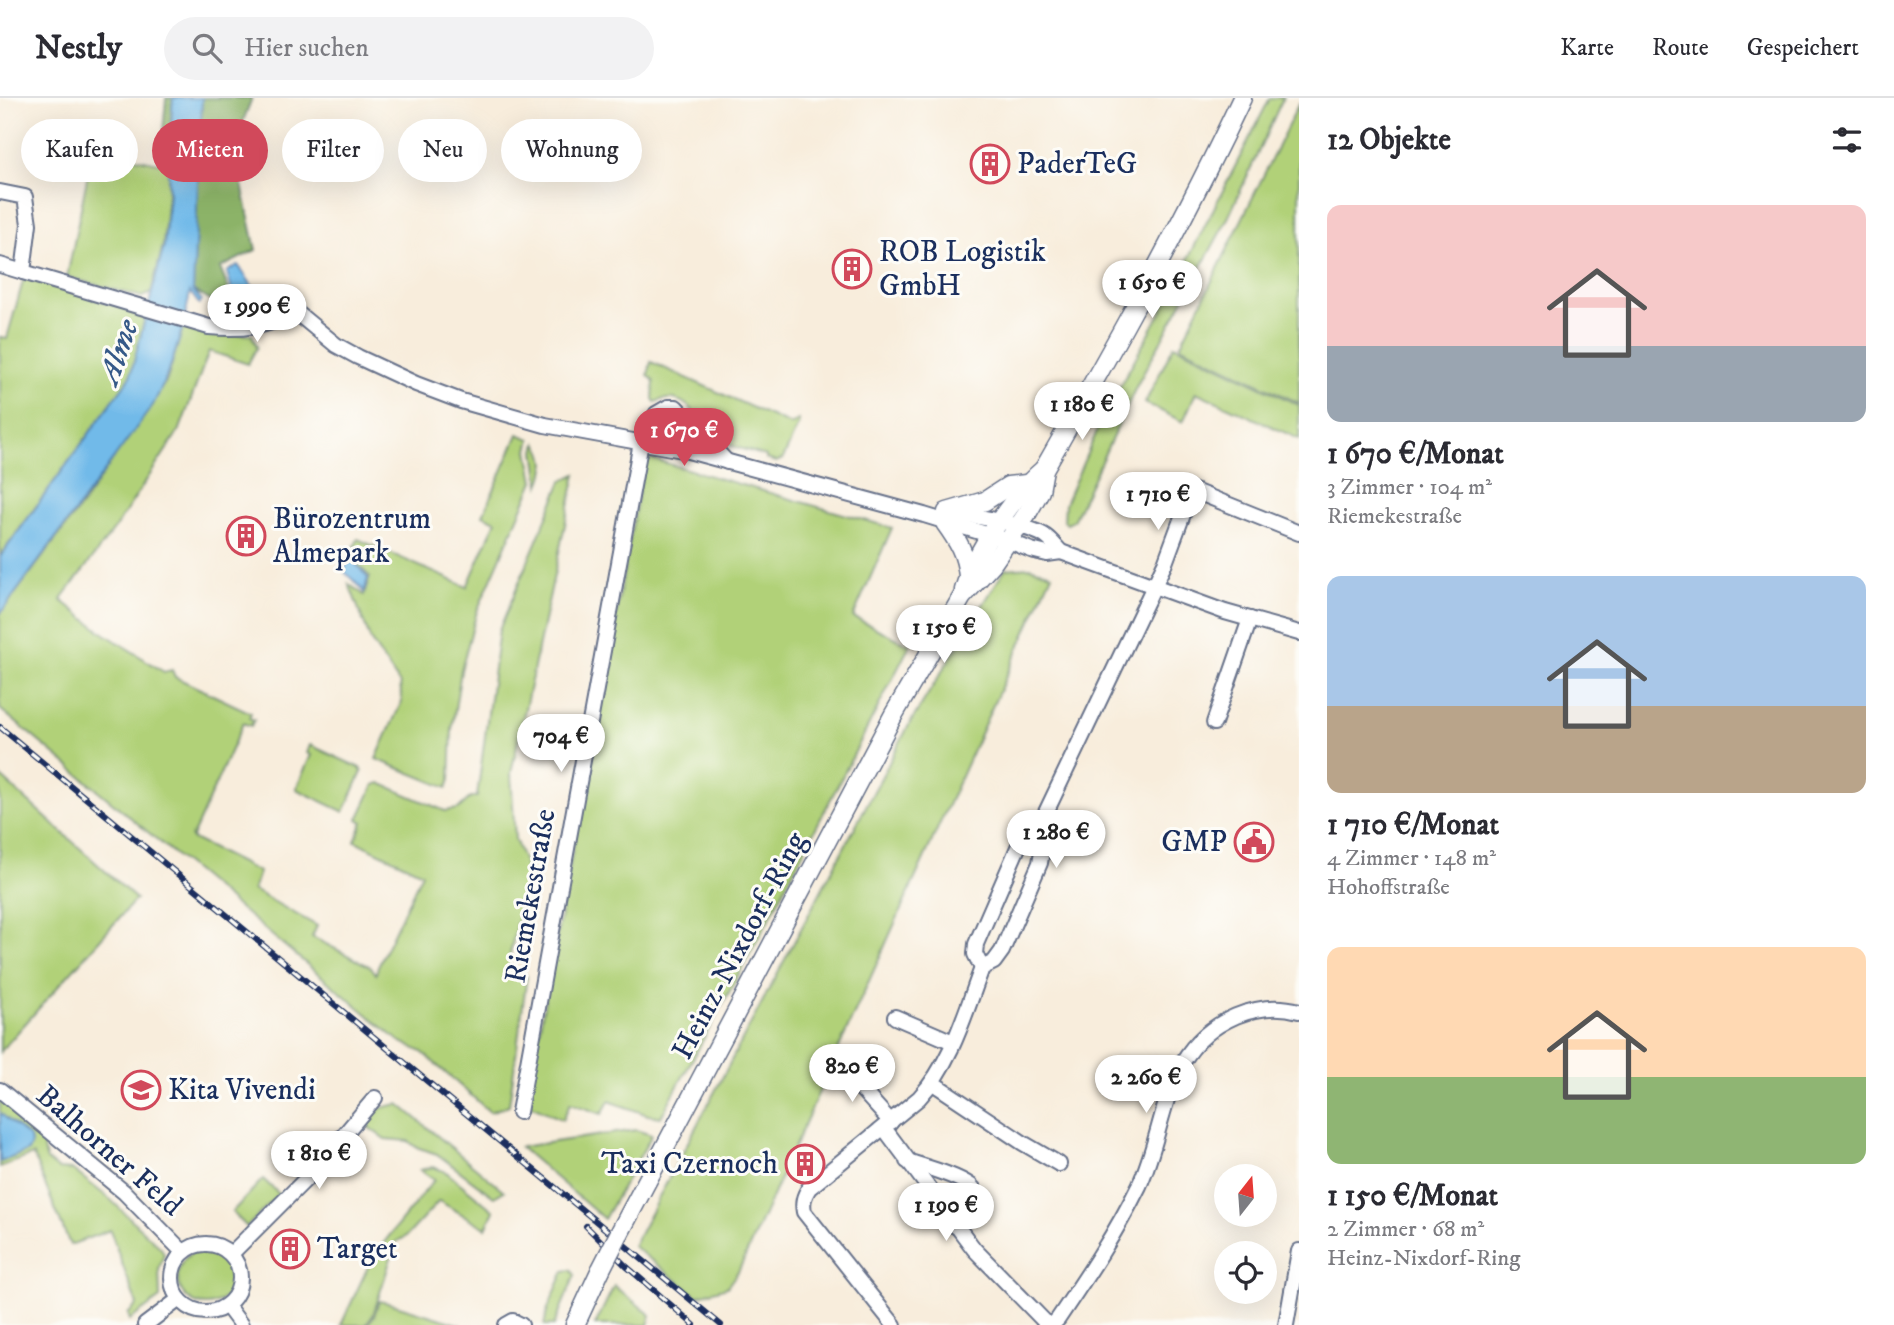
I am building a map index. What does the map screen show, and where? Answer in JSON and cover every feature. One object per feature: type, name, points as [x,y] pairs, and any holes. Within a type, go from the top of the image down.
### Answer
[{"type":"main road","name":"Heinz-Nixdorf-Ring","points":[[962,597],[968,576],[1040,491],[1044,469],[1138,306],[1242,98]]},
{"type":"main road","name":"Heinz-Nixdorf-Ring","points":[[575,1325],[619,1234],[894,714],[962,597],[1005,531],[1026,484],[1044,469]]},
{"type":"main road","points":[[968,576],[967,560],[946,517],[985,501],[1008,486],[1026,484]]},
{"type":"street","points":[[0,192],[25,197],[29,224],[23,272]]},
{"type":"street","points":[[0,265],[209,327],[240,328],[273,324],[296,312],[336,345],[358,358],[416,384],[513,418],[727,462],[924,515],[946,517],[1005,531],[1047,554],[1061,552],[1225,612],[1299,633]]},
{"type":"street","name":"Riemekestraße","points":[[519,1112],[644,443],[656,414],[668,407],[676,407],[727,462]]},
{"type":"street","points":[[894,1325],[804,1212],[802,1205],[809,1188],[919,1098],[933,1083],[953,1042],[982,968],[995,962],[1002,951],[1040,863],[1042,851],[1038,829],[1154,586],[1192,490],[1299,533]]},
{"type":"street","points":[[1214,723],[1250,619]]},
{"type":"street","points":[[982,968],[975,954],[976,944],[1019,845],[1026,835],[1038,829]]},
{"type":"street","points":[[997,895],[1021,905]]},
{"type":"street","points":[[830,1067],[862,1090],[887,1125],[907,1161],[955,1226],[1006,1284],[1050,1325],[1058,1319],[1116,1230],[1139,1184],[1157,1138],[1170,1091],[1186,1055],[1211,1030],[1245,1013],[1280,1008],[1299,1011]]},
{"type":"street","points":[[895,1017],[953,1042]]},
{"type":"street","points":[[933,1083],[1059,1164]]},
{"type":"street","name":"Balhorner Feld","points":[[0,1090],[124,1192],[183,1252]]},
{"type":"street","points":[[145,1325],[178,1300],[186,1307],[207,1313],[227,1306],[240,1287],[237,1264],[231,1254],[311,1174],[375,1098]]},
{"type":"street","points":[[907,1161],[971,1186],[975,1191],[977,1197],[974,1209],[955,1226]]},
{"type":"street","name":"Balhorner Feld","points":[[178,1300],[171,1280],[172,1270],[183,1252],[202,1244],[223,1248],[231,1254]]},
{"type":"street","points":[[1286,1325],[1299,1251]]},
{"type":"street","points":[[227,1306],[241,1325]]},
{"type":"street","points":[[506,1325],[513,1321],[522,1325]]},
{"type":"green space","points":[[166,98],[173,98],[171,119],[164,119]]},
{"type":"green space","points":[[202,98],[252,98],[244,119],[201,119]]},
{"type":"green space","points":[[1270,98],[1283,98],[1228,218],[1137,385],[1073,521],[1067,524],[1064,521],[1065,504],[1104,415],[1161,312]]},
{"type":"green space","points":[[1299,103],[1299,403],[1180,346]]},
{"type":"green space","points":[[138,159],[152,162],[152,182],[168,182],[168,193],[163,245],[151,293],[142,297],[67,277],[86,182],[138,182]]},
{"type":"green space","points":[[198,182],[241,182],[256,250],[220,268],[241,320],[193,290]]},
{"type":"green space","points":[[24,278],[146,314],[130,377],[0,556],[0,337],[7,338]]},
{"type":"green space","points":[[184,325],[211,332],[252,335],[257,347],[248,364],[209,351],[180,429],[115,528],[61,600],[102,632],[164,672],[172,670],[175,677],[251,713],[249,718],[254,720],[251,726],[243,723],[192,837],[190,835],[191,838],[259,872],[253,890],[317,926],[312,937],[371,967],[376,974],[422,873],[355,841],[363,822],[358,819],[374,785],[380,783],[445,811],[458,809],[471,797],[477,797],[499,630],[562,481],[576,474],[511,773],[515,839],[528,872],[510,954],[510,971],[527,976],[509,1105],[490,1112],[422,1052],[399,1041],[0,709],[0,614],[84,502],[167,380]]},
{"type":"green space","points":[[1174,345],[1299,405],[1299,439],[1196,392],[1183,422],[1145,403]]},
{"type":"green space","points":[[651,362],[791,425],[798,420],[783,459],[776,462],[766,459],[766,456],[726,444],[700,418],[702,416],[698,411],[695,413],[682,402],[667,399],[655,402],[654,381],[648,375]]},
{"type":"green space","points":[[665,413],[674,413],[702,444],[699,446],[658,437],[658,420]]},
{"type":"green space","points":[[518,434],[531,439],[528,450],[534,481],[477,611],[461,670],[447,788],[376,759],[402,701],[400,684],[371,641],[349,584],[364,595],[370,577],[350,556],[358,539],[467,587],[496,521],[483,515]]},
{"type":"green space","points":[[537,443],[545,463],[540,485],[535,451]]},
{"type":"green space","points":[[645,457],[892,528],[853,617],[910,645],[770,917],[661,1117],[609,1101],[602,1114],[570,1103],[563,1120],[526,1103]]},
{"type":"green space","points":[[1030,567],[1052,574],[739,1270],[727,1287],[697,1296],[633,1246],[909,725],[1005,569]]},
{"type":"green space","points":[[310,745],[360,768],[362,772],[344,812],[296,789],[311,755],[307,753]]},
{"type":"green space","points":[[0,776],[136,899],[0,1052]]},
{"type":"green space","points":[[0,1097],[48,1138],[43,1149],[47,1160],[58,1169],[73,1170],[111,1200],[161,1248],[164,1254],[159,1269],[160,1298],[130,1320],[128,1314],[137,1305],[110,1230],[70,1245],[33,1155],[0,1167],[0,1162],[28,1151],[30,1138],[0,1113]]},
{"type":"green space","points":[[399,1104],[504,1191],[494,1197],[437,1154],[416,1147],[408,1141],[385,1139],[368,1127],[378,1109]]},
{"type":"green space","points":[[636,1130],[652,1135],[604,1219],[520,1147]]},
{"type":"green space","points":[[433,1167],[446,1172],[494,1211],[486,1228],[439,1201],[407,1236],[396,1242],[373,1315],[366,1325],[341,1325],[373,1256],[434,1180],[420,1170]]},
{"type":"green space","points":[[263,1179],[279,1194],[247,1227],[232,1212]]},
{"type":"green space","points":[[206,1249],[217,1251],[226,1257],[232,1266],[232,1288],[226,1297],[217,1303],[206,1305],[195,1303],[186,1297],[180,1288],[178,1277],[180,1266],[186,1257],[195,1251]]},
{"type":"green space","points":[[571,1270],[575,1275],[554,1325],[544,1325],[548,1308],[564,1271]]},
{"type":"green space","points":[[614,1286],[651,1315],[648,1325],[595,1325]]},
{"type":"green space","points":[[379,1301],[461,1325],[367,1325],[374,1316]]},
{"type":"water","points":[[173,98],[202,98],[201,119],[171,119]]},
{"type":"water","points":[[169,182],[198,182],[193,290],[202,301],[199,304],[190,292],[176,350],[153,405],[0,614],[0,557],[130,377],[164,246]]},
{"type":"water","points":[[238,265],[264,303],[244,315],[235,300],[227,272]]},
{"type":"water","points":[[350,557],[368,578],[364,592],[344,571]]},
{"type":"water","points":[[0,1113],[30,1138],[31,1144],[28,1151],[0,1162]]},
{"type":"railway","points":[[0,727],[721,1325]]},
{"type":"railway","points":[[586,1226],[626,1266],[694,1325]]},
{"type":"place","name":"PaderTeG","points":[[990,164]]},
{"type":"place","name":"ROB Logistik GmbH","points":[[852,269]]},
{"type":"place","name":"Bürozentrum Almepark","points":[[246,536]]},
{"type":"place","name":"GMP","points":[[1254,842]]},
{"type":"place","name":"Kita Vivendi","points":[[141,1090]]},
{"type":"place","name":"Taxi Czernoch","points":[[805,1164]]},
{"type":"place","name":"Target","points":[[290,1249]]},
{"type":"water label","name":"Alme","points":[[119,352]]}]
